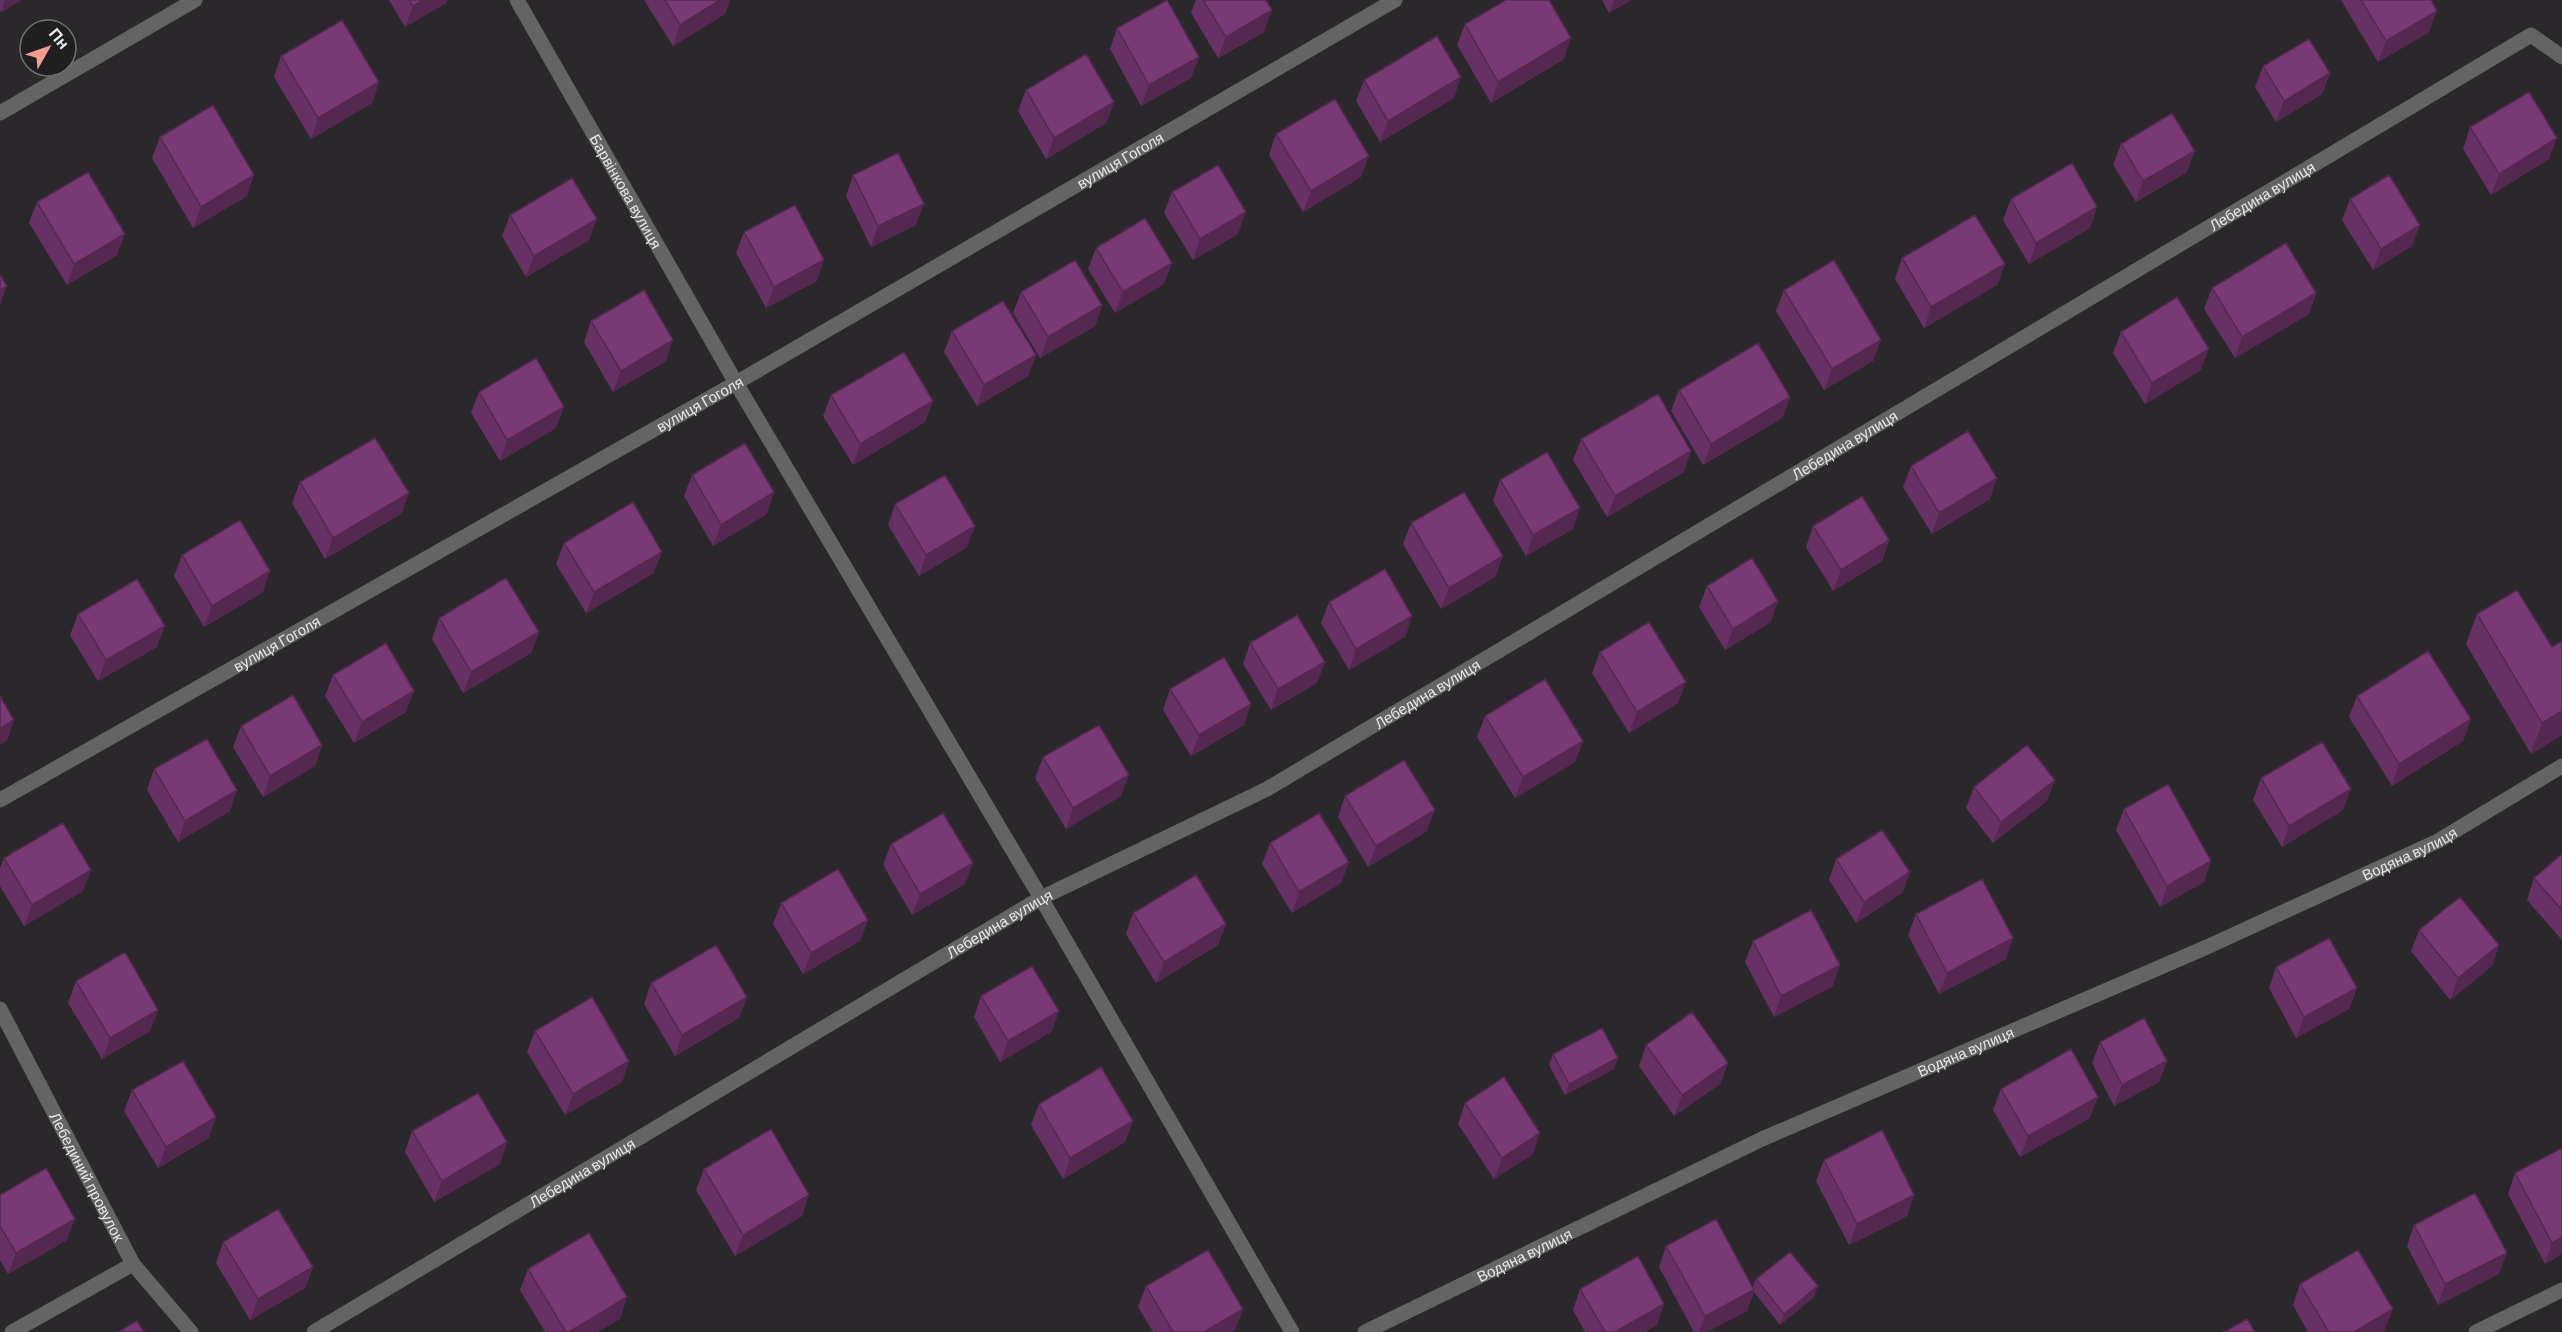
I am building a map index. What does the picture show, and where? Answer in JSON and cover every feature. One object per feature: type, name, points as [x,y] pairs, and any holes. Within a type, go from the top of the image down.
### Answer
[{"type":"street","points":[[0,113],[195,0]]},
{"type":"street","name":"Барвінкова вулиця","points":[[517,0],[736,383],[1041,898],[1292,1332]]},
{"type":"street","name":"вулиця Гоголя","points":[[0,800],[736,383],[1395,0]]},
{"type":"street","name":"Лебедина вулиця","points":[[314,1332],[1041,898],[1267,789],[2530,35],[2562,57]]},
{"type":"street","name":"Водяна вулиця","points":[[1365,1332],[1762,1138],[2207,947],[2438,841],[2562,766]]},
{"type":"street","name":"Лебединий провулок","points":[[0,1009],[133,1264],[191,1332]]},
{"type":"street","points":[[12,1332],[133,1264]]},
{"type":"street","points":[[2476,1332],[2562,1290]]},
{"type":"building","points":[[409,0],[423,0],[413,6]]},
{"type":"building","points":[[665,0],[720,0],[680,25]]},
{"type":"building","points":[[1167,0],[1199,57],[1149,85],[1117,28]]},
{"type":"building","points":[[1203,0],[1266,0],[1272,10],[1226,37]]},
{"type":"building","points":[[1506,0],[1549,0],[1571,38],[1498,82],[1465,24]]},
{"type":"building","points":[[2361,0],[2431,0],[2437,11],[2386,41]]},
{"type":"building","points":[[342,20],[379,82],[318,118],[281,56]]},
{"type":"building","points":[[1437,36],[1461,77],[1388,121],[1364,80]]},
{"type":"building","points":[[2309,39],[2330,73],[2284,101],[2263,66]]},
{"type":"building","points":[[1086,54],[1114,102],[1054,138],[1026,90]]},
{"type":"building","points":[[2529,92],[2557,138],[2499,174],[2470,127]]},
{"type":"building","points":[[1335,99],[1369,156],[1311,191],[1276,134]]},
{"type":"building","points":[[213,105],[254,175],[201,207],[160,137]]},
{"type":"building","points":[[2172,113],[2195,151],[2143,181],[2121,144]]},
{"type":"building","points":[[898,153],[924,204],[878,226],[853,175]]},
{"type":"building","points":[[2072,163],[2097,207],[2036,243],[2011,199]]},
{"type":"building","points":[[1218,165],[1246,212],[1200,239],[1172,192]]},
{"type":"building","points":[[88,172],[125,234],[74,264],[37,202]]},
{"type":"building","points":[[2389,175],[2420,225],[2381,249],[2350,199]]},
{"type":"building","points":[[572,178],[597,219],[534,256],[510,215]]},
{"type":"building","points":[[795,205],[824,260],[774,287],[744,232]]},
{"type":"building","points":[[1975,215],[2005,264],[1931,307],[1902,258]]},
{"type":"building","points":[[1145,218],[1172,263],[1123,292],[1096,248]]},
{"type":"building","points":[[2286,243],[2316,293],[2242,337],[2212,288]]},
{"type":"building","points":[[1075,260],[1102,305],[1048,337],[1021,292]]},
{"type":"building","points":[[1834,260],[1881,340],[1832,369],[1784,290]]},
{"type":"building","points":[[0,275],[7,286],[0,290]]},
{"type":"building","points":[[644,290],[673,340],[621,371],[591,321]]},
{"type":"building","points":[[2177,297],[2209,349],[2152,383],[2121,332]]},
{"type":"building","points":[[1003,301],[1036,355],[984,385],[952,331]]},
{"type":"building","points":[[1758,343],[1790,397],[1711,444],[1679,390]]},
{"type":"building","points":[[904,352],[933,401],[860,444],[831,395]]},
{"type":"building","points":[[536,358],[564,407],[507,440],[479,392]]},
{"type":"building","points":[[1658,394],[1691,451],[1615,496],[1581,439]]},
{"type":"building","points":[[1968,431],[1997,478],[1939,513],[1911,466]]},
{"type":"building","points":[[375,438],[409,493],[333,538],[300,482]]},
{"type":"building","points":[[745,443],[774,492],[721,525],[692,475]]},
{"type":"building","points":[[1547,452],[1580,508],[1533,535],[1500,480]]},
{"type":"building","points":[[945,475],[975,526],[926,555],[895,504]]},
{"type":"building","points":[[1464,492],[1503,556],[1449,588],[1411,523]]},
{"type":"building","points":[[1862,496],[1889,540],[1841,570],[1813,526]]},
{"type":"building","points":[[633,502],[662,552],[594,592],[564,543]]},
{"type":"building","points":[[240,520],[270,571],[212,606],[182,555]]},
{"type":"building","points":[[1752,558],[1778,601],[1733,629],[1707,586]]},
{"type":"building","points":[[1385,569],[1412,616],[1356,649],[1329,602]]},
{"type":"building","points":[[506,578],[539,632],[471,672],[439,618]]},
{"type":"building","points":[[137,579],[165,626],[106,660],[78,614]]},
{"type":"building","points":[[2517,590],[2552,647],[2562,641],[2562,711],[2542,723],[2477,614]]},
{"type":"building","points":[[1297,615],[1325,662],[1278,689],[1250,643]]},
{"type":"building","points":[[1649,622],[1686,682],[1637,712],[1600,652]]},
{"type":"building","points":[[386,643],[414,691],[362,722],[333,675]]},
{"type":"building","points":[[2428,651],[2471,719],[2399,764],[2357,696]]},
{"type":"building","points":[[1224,657],[1251,704],[1199,735],[1170,689]]},
{"type":"building","points":[[1545,679],[1583,741],[1523,777],[1485,716]]},
{"type":"building","points":[[293,695],[322,745],[270,776],[241,726]]},
{"type":"building","points":[[0,696],[14,720],[0,728]]},
{"type":"building","points":[[1099,725],[1129,775],[1073,808],[1043,757]]},
{"type":"building","points":[[207,739],[237,790],[185,821],[154,769]]},
{"type":"building","points":[[2322,742],[2351,789],[2289,826],[2261,778]]},
{"type":"building","points":[[2027,745],[2055,780],[2001,822],[1974,787]]},
{"type":"building","points":[[1404,760],[1435,810],[1376,846],[1345,796]]},
{"type":"building","points":[[2168,784],[2211,861],[2167,886],[2124,809]]},
{"type":"building","points":[[943,813],[973,863],[920,894],[891,844]]},
{"type":"building","points":[[1319,813],[1349,862],[1299,892],[1270,843]]},
{"type":"building","points":[[63,823],[91,870],[32,905],[4,858]]},
{"type":"building","points":[[1882,830],[1910,872],[1864,902],[1836,859]]},
{"type":"building","points":[[2562,854],[2562,910],[2534,878]]},
{"type":"building","points":[[838,869],[868,920],[811,953],[781,903]]},
{"type":"building","points":[[1196,875],[1226,924],[1164,962],[1133,913]]},
{"type":"building","points":[[1982,879],[2013,938],[1947,973],[1916,914]]},
{"type":"building","points":[[2460,897],[2499,945],[2458,978],[2419,930]]},
{"type":"building","points":[[1811,910],[1840,965],[1781,996],[1753,941]]},
{"type":"building","points":[[2329,938],[2357,988],[2304,1017],[2276,967]]},
{"type":"building","points":[[716,945],[747,997],[682,1035],[651,983]]},
{"type":"building","points":[[125,952],[158,1010],[110,1038],[76,981]]},
{"type":"building","points":[[1032,966],[1059,1011],[1008,1041],[981,996]]},
{"type":"building","points":[[592,997],[629,1061],[573,1094],[535,1031]]},
{"type":"building","points":[[1692,1012],[1728,1063],[1682,1095],[1646,1045]]},
{"type":"building","points":[[2144,1018],[2167,1061],[2122,1085],[2100,1042]]},
{"type":"building","points":[[1602,1028],[1618,1058],[1569,1084],[1553,1054]]},
{"type":"building","points":[[2071,1049],[2098,1097],[2028,1136],[2001,1089]]},
{"type":"building","points":[[183,1061],[216,1117],[166,1147],[132,1090]]},
{"type":"building","points":[[1101,1067],[1133,1121],[1070,1158],[1039,1104]]},
{"type":"building","points":[[1504,1077],[1540,1133],[1502,1158],[1465,1103]]},
{"type":"building","points":[[478,1093],[507,1142],[442,1181],[412,1131]]},
{"type":"building","points":[[771,1129],[809,1195],[743,1235],[704,1169]]},
{"type":"building","points":[[1882,1130],[1914,1195],[1857,1224],[1824,1160]]},
{"type":"building","points":[[2562,1148],[2562,1237],[2552,1243],[2515,1173]]},
{"type":"building","points":[[46,1168],[75,1219],[16,1253],[0,1226],[0,1195]]},
{"type":"building","points":[[2475,1193],[2507,1253],[2445,1284],[2414,1225]]},
{"type":"building","points":[[278,1209],[313,1267],[258,1299],[223,1242]]},
{"type":"building","points":[[1716,1219],[1754,1290],[1705,1316],[1666,1246]]},
{"type":"building","points":[[589,1233],[627,1297],[566,1332],[528,1269]]},
{"type":"building","points":[[1208,1250],[1243,1309],[1204,1332],[1173,1332],[1146,1286]]},
{"type":"building","points":[[2358,1250],[2393,1309],[2354,1332],[2329,1332],[2300,1284]]},
{"type":"building","points":[[1790,1252],[1818,1286],[1784,1314],[1756,1279]]},
{"type":"building","points":[[1638,1256],[1664,1304],[1615,1332],[1605,1332],[1580,1289]]},
{"type":"building","points":[[2247,1319],[2255,1332],[2224,1332]]},
{"type":"building","points":[[137,1321],[144,1332],[118,1332]]}]
